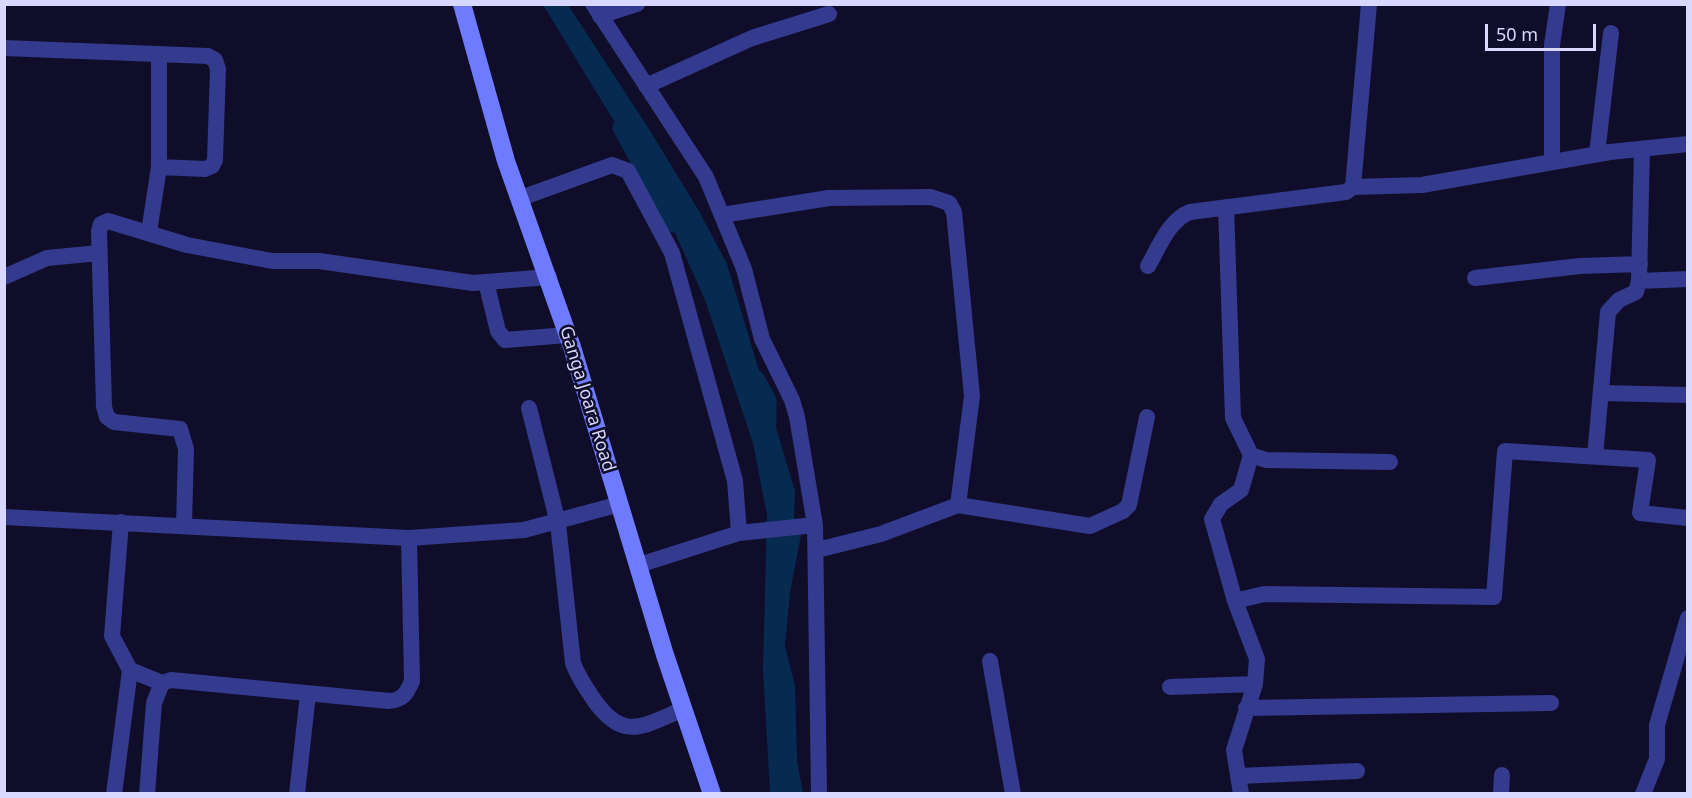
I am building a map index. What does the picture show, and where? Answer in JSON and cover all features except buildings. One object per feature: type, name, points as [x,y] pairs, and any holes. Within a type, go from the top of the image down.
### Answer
[{"type":"main road","name":"Ganga Joara Road","points":[[462,4],[506,161],[549,277],[712,794]]},
{"type":"street","points":[[636,4],[596,10],[706,177],[744,269],[762,339],[794,409],[815,525],[817,550],[819,794]]},
{"type":"street","points":[[1353,188],[1369,4]]},
{"type":"street","points":[[1552,162],[1552,45],[1558,4]]},
{"type":"street","points":[[646,86],[752,38],[829,14]]},
{"type":"street","points":[[1597,154],[1611,33]]},
{"type":"street","points":[[4,48],[208,56],[215,60],[218,69],[215,160],[212,166],[205,169],[159,167]]},
{"type":"street","points":[[149,232],[159,167],[159,54]]},
{"type":"street","points":[[1148,266],[1180,216],[1226,207],[1346,192],[1353,188],[1422,185],[1597,154],[1688,144]]},
{"type":"street","points":[[1595,456],[1608,312],[1619,300],[1636,292],[1640,273],[1642,149]]},
{"type":"street","points":[[521,198],[612,165],[628,171],[672,253],[735,481],[740,533]]},
{"type":"street","points":[[722,215],[829,198],[931,197],[949,203],[956,224],[972,396],[961,498],[958,505]]},
{"type":"street","points":[[1226,207],[1233,418],[1251,455],[1241,490],[1221,504],[1212,519],[1235,601],[1257,659],[1255,684],[1235,740],[1241,794]]},
{"type":"street","points":[[184,525],[186,449],[180,429],[114,422],[107,417],[104,407],[99,253],[101,224],[108,221],[149,232],[187,246],[272,261],[312,261],[458,281],[486,282],[549,277]]},
{"type":"street","points":[[4,278],[47,258],[99,253]]},
{"type":"street","points":[[1475,279],[1580,266],[1688,279]]},
{"type":"street","points":[[486,282],[498,331],[505,340],[567,334]]},
{"type":"street","points":[[1601,393],[1688,395]]},
{"type":"street","points":[[529,408],[558,523],[573,663],[577,675],[607,719],[620,725],[633,728],[684,709]]},
{"type":"street","points":[[817,550],[881,534],[958,505],[1075,526],[1099,524],[1123,511],[1129,505],[1147,417]]},
{"type":"street","points":[[1235,601],[1264,594],[1494,597],[1504,451],[1648,460],[1640,513],[1688,518]]},
{"type":"street","points":[[1251,455],[1266,460],[1390,462]]},
{"type":"street","points":[[4,517],[409,538],[524,531],[620,504]]},
{"type":"street","points":[[114,794],[130,670],[112,636],[121,522]]},
{"type":"street","points":[[639,566],[740,533],[787,526],[815,525]]},
{"type":"street","points":[[130,670],[162,683],[171,680],[308,694],[398,700],[408,692],[412,681],[409,538]]},
{"type":"street","points":[[1643,794],[1657,759],[1657,725],[1688,618]]},
{"type":"street","points":[[990,661],[1013,794]]},
{"type":"street","points":[[147,794],[154,703],[162,683]]},
{"type":"street","points":[[1170,687],[1255,684]]},
{"type":"street","points":[[297,794],[308,694]]},
{"type":"street","points":[[1246,708],[1551,703]]},
{"type":"street","points":[[1238,776],[1357,771]]},
{"type":"street","points":[[1501,794],[1502,775]]},
{"type":"water","points":[[543,5],[568,5],[649,129],[699,211],[727,264],[795,491],[794,517],[801,535],[790,592],[785,646],[795,686],[797,761],[803,793],[770,793],[763,669],[767,515],[753,443],[705,300],[655,188]]},
{"type":"waterway","points":[[620,128],[673,225]]},
{"type":"waterway","points":[[757,378],[769,400],[769,423]]}]
